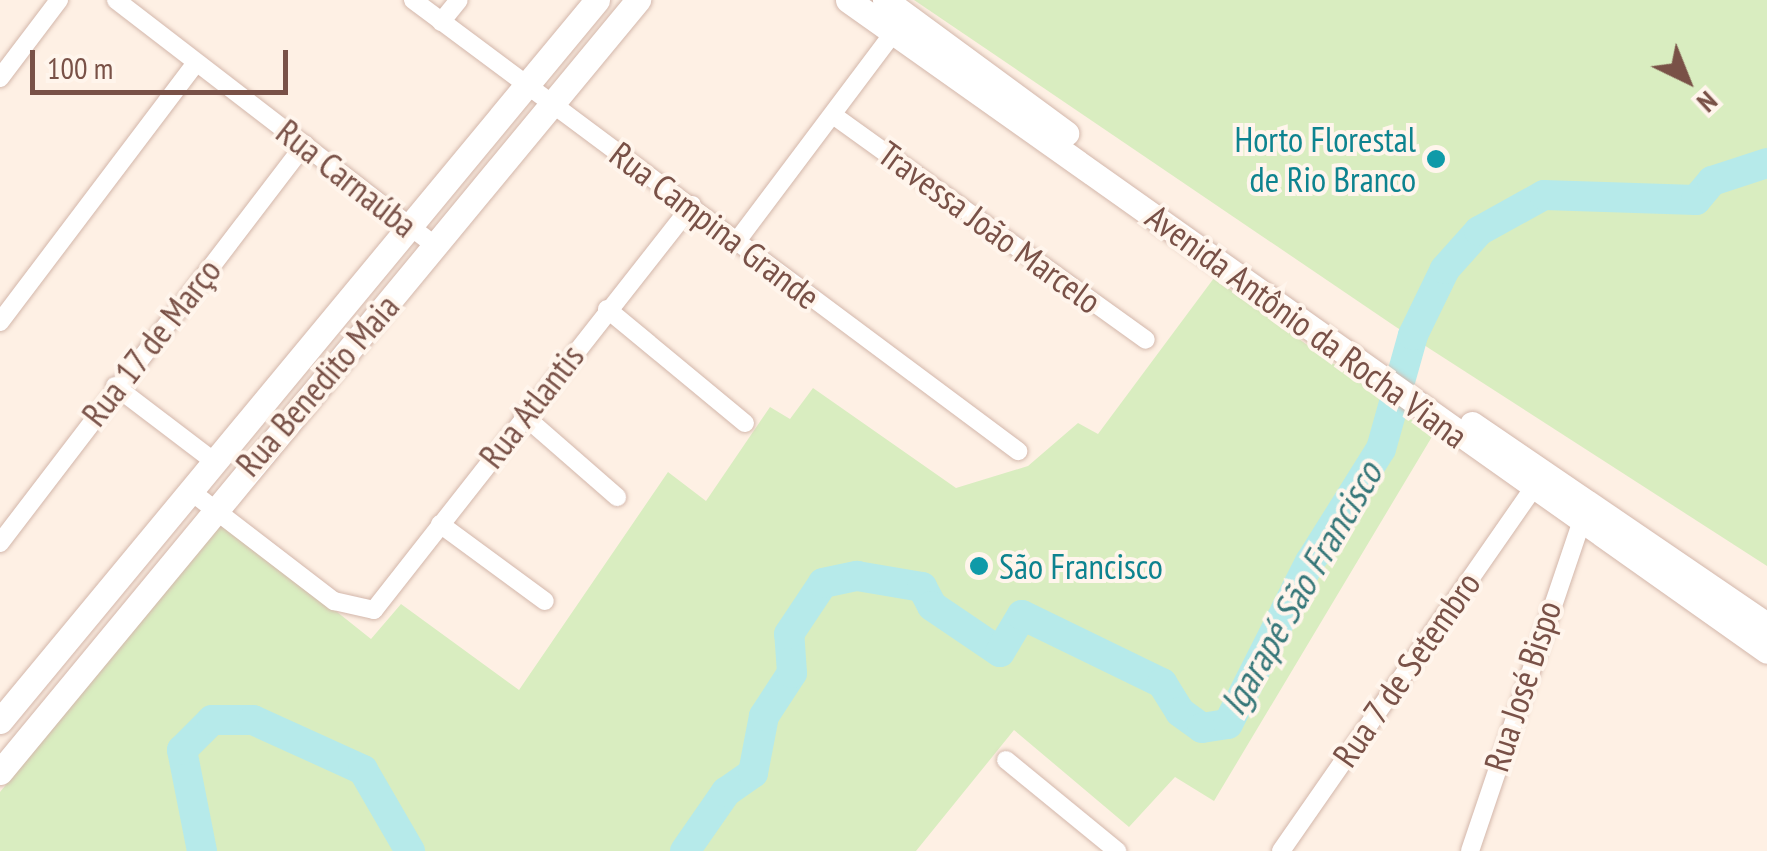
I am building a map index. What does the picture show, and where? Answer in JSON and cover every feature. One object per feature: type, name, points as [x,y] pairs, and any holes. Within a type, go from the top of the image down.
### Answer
[{"type":"main road","name":"Rua Benedito Maia","points":[[0,772],[202,500],[216,463],[598,0]]},
{"type":"main road","name":"Rua Benedito Maia","points":[[0,722],[436,246],[638,0]]},
{"type":"main road","name":"Avenida Antônio da Rocha Viana","points":[[848,0],[1416,395],[1767,625]]},
{"type":"main road","name":"Avenida Antônio da Rocha Viana","points":[[884,0],[1302,316]]},
{"type":"main road","name":"Avenida Antônio da Rocha Viana","points":[[1416,395],[1533,488],[1767,651]]},
{"type":"street","points":[[0,78],[59,0]]},
{"type":"street","name":"Rua Carnaúba","points":[[116,0],[436,246]]},
{"type":"street","name":"Rua Campina Grande","points":[[413,0],[1018,452]]},
{"type":"street","points":[[441,22],[459,0]]},
{"type":"street","points":[[737,241],[894,32]]},
{"type":"street","points":[[0,322],[196,63]]},
{"type":"street","name":"Travessa João Marcelo","points":[[833,115],[1146,340]]},
{"type":"street","name":"Rua 17 de Março","points":[[0,543],[116,386],[306,144]]},
{"type":"street","name":"Rua Atlantis","points":[[202,500],[334,600],[374,610],[522,415],[692,205]]},
{"type":"street","points":[[607,309],[745,423]]},
{"type":"street","points":[[116,386],[216,463]]},
{"type":"street","points":[[522,415],[617,497]]},
{"type":"street","name":"Rua 7 de Setembro","points":[[1281,851],[1533,488]]},
{"type":"street","name":"Rua José Bispo","points":[[1470,851],[1581,523]]},
{"type":"street","points":[[440,524],[546,600]]},
{"type":"street","points":[[1006,760],[1117,851]]},
{"type":"street","points":[[1084,851],[1097,834]]},
{"type":"green space","name":"Horto Florestal de Rio Branco","points":[[914,0],[1767,0],[1767,566],[1396,327]]},
{"type":"green space","name":"São Francisco","points":[[1214,278],[1433,435],[1214,801],[1175,777],[1129,827],[1014,730],[916,851],[0,851],[0,792],[223,521],[371,639],[401,604],[519,690],[668,472],[706,501],[770,407],[790,419],[813,388],[956,488],[1028,466],[1078,423],[1098,434]]},
{"type":"waterway","name":"Igarapé São Francisco","points":[[685,851],[726,792],[753,773],[764,716],[792,673],[789,634],[823,583],[857,576],[922,587],[932,606],[1000,652],[1022,615],[1162,683],[1180,712],[1202,728],[1228,724],[1310,562],[1381,449],[1413,335],[1445,269],[1479,231],[1544,195],[1696,200],[1712,181],[1767,163]]},
{"type":"waterway","name":"Igarapé São Francisco","points":[[202,851],[182,750],[212,720],[253,720],[363,770],[410,851]]},
{"type":"place","name":"Horto Florestal de Rio Branco","points":[[1436,159]]},
{"type":"place","name":"São Francisco","points":[[979,566]]}]
